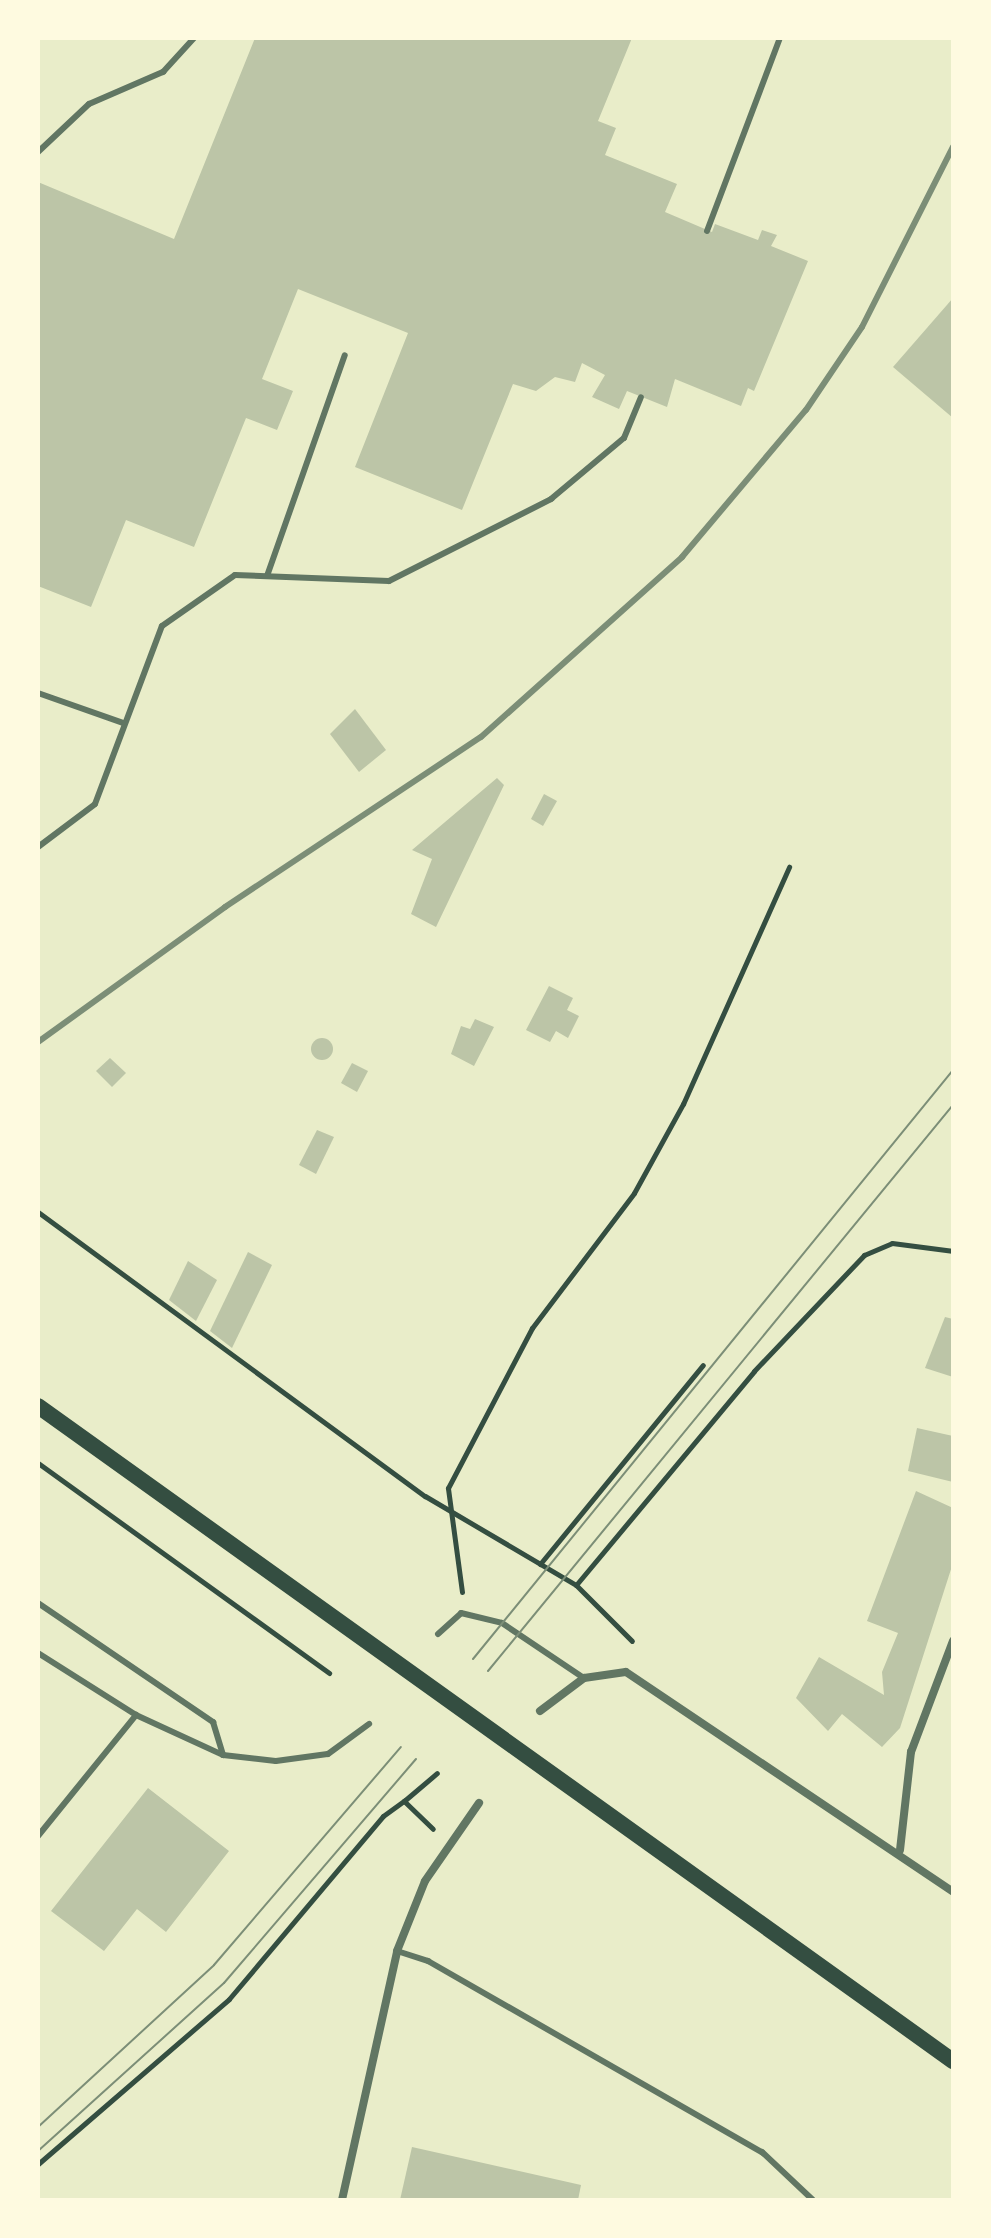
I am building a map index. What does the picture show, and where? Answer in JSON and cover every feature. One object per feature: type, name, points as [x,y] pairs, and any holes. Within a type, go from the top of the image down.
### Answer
[{"type":"main road","points":[[38,1406],[360,1633],[588,1802],[953,2061]]},
{"type":"street","points":[[900,1850],[911,1752],[953,1641]]},
{"type":"street","points":[[540,1711],[584,1678],[626,1672],[900,1850],[953,1892]]},
{"type":"street","points":[[342,2200],[397,1951],[446,1847],[479,1803]]},
{"type":"lane","points":[[38,152],[89,104],[163,72],[194,38]]},
{"type":"lane","points":[[707,231],[780,38]]},
{"type":"lane","points":[[267,576],[345,355]]},
{"type":"lane","points":[[38,847],[95,804],[162,626],[235,575],[389,581],[551,499],[624,438],[641,397]]},
{"type":"lane","points":[[38,693],[123,723]]},
{"type":"lane","points":[[38,1603],[213,1722],[223,1755]]},
{"type":"lane","points":[[438,1634],[461,1613],[502,1623],[584,1678]]},
{"type":"lane","points":[[38,1653],[136,1715],[223,1755],[276,1761],[328,1754],[369,1724]]},
{"type":"lane","points":[[38,1836],[136,1715]]},
{"type":"lane","points":[[397,1951],[428,1961],[762,2152],[813,2200]]},
{"type":"path","points":[[461,1613],[462,1571],[449,1511],[448,1488],[523,1343],[634,1193],[683,1104],[789,867]]},
{"type":"path","points":[[38,1212],[449,1511],[576,1585],[632,1641]]},
{"type":"path","points":[[576,1585],[754,1371],[864,1255],[892,1243],[953,1251]]},
{"type":"path","points":[[540,1564],[703,1365]]},
{"type":"path","points":[[38,1463],[329,1673]]},
{"type":"path","points":[[38,2164],[229,1999],[383,1816],[437,1773]]},
{"type":"path","points":[[404,1801],[446,1847]]},
{"type":"building","points":[[255,38],[632,38],[598,121],[616,128],[605,155],[677,184],[665,212],[712,232],[715,224],[758,240],[762,230],[777,235],[771,246],[808,261],[754,391],[748,388],[741,406],[675,379],[667,407],[627,391],[619,409],[592,397],[605,375],[582,363],[575,382],[555,377],[536,391],[513,384],[462,510],[355,467],[408,333],[298,289],[262,379],[293,391],[277,430],[246,418],[194,547],[126,520],[91,607],[38,586],[38,182],[174,239]]},
{"type":"building","points":[[953,298],[953,418],[893,367]]},
{"type":"building","points":[[355,709],[386,750],[359,772],[330,734]]},
{"type":"building","points":[[497,778],[504,785],[436,927],[411,914],[432,859],[412,850]]},
{"type":"building","points":[[544,794],[557,801],[543,826],[531,819]]},
{"type":"building","points":[[549,986],[573,998],[567,1010],[579,1016],[568,1038],[556,1031],[550,1042],[526,1030]]},
{"type":"building","points":[[475,1019],[494,1027],[474,1066],[451,1054],[461,1026],[470,1029]]},
{"type":"building","points":[[322,1038],[330,1041],[333,1049],[330,1057],[322,1060],[314,1057],[311,1049],[314,1041]]},
{"type":"building","points":[[110,1058],[126,1073],[112,1087],[96,1071]]},
{"type":"building","points":[[352,1063],[368,1071],[357,1092],[341,1083]]},
{"type":"building","points":[[317,1130],[334,1137],[316,1174],[299,1165]]},
{"type":"building","points":[[248,1252],[272,1265],[232,1348],[210,1331]]},
{"type":"building","points":[[188,1261],[217,1280],[196,1321],[169,1300]]},
{"type":"building","points":[[945,1317],[953,1319],[953,1377],[925,1368]]},
{"type":"building","points":[[917,1428],[953,1436],[953,1482],[908,1471]]},
{"type":"building","points":[[916,1491],[953,1508],[953,1563],[900,1728],[882,1747],[842,1714],[828,1731],[796,1698],[819,1657],[884,1695],[882,1672],[898,1633],[867,1621]]},
{"type":"building","points":[[148,1788],[229,1851],[166,1932],[137,1909],[104,1951],[51,1911]]},
{"type":"building","points":[[412,2147],[581,2185],[578,2200],[400,2200]]},
{"type":"tram line","points":[[473,1659],[953,1070]]},
{"type":"tram line","points":[[488,1671],[953,1105]]},
{"type":"tram line","points":[[38,2127],[214,1965],[401,1747]]},
{"type":"tram line","points":[[38,2151],[224,1983],[416,1759]]},
{"type":"railway","points":[[38,1042],[225,907],[481,737],[682,557],[806,410],[862,327],[953,147]]}]
